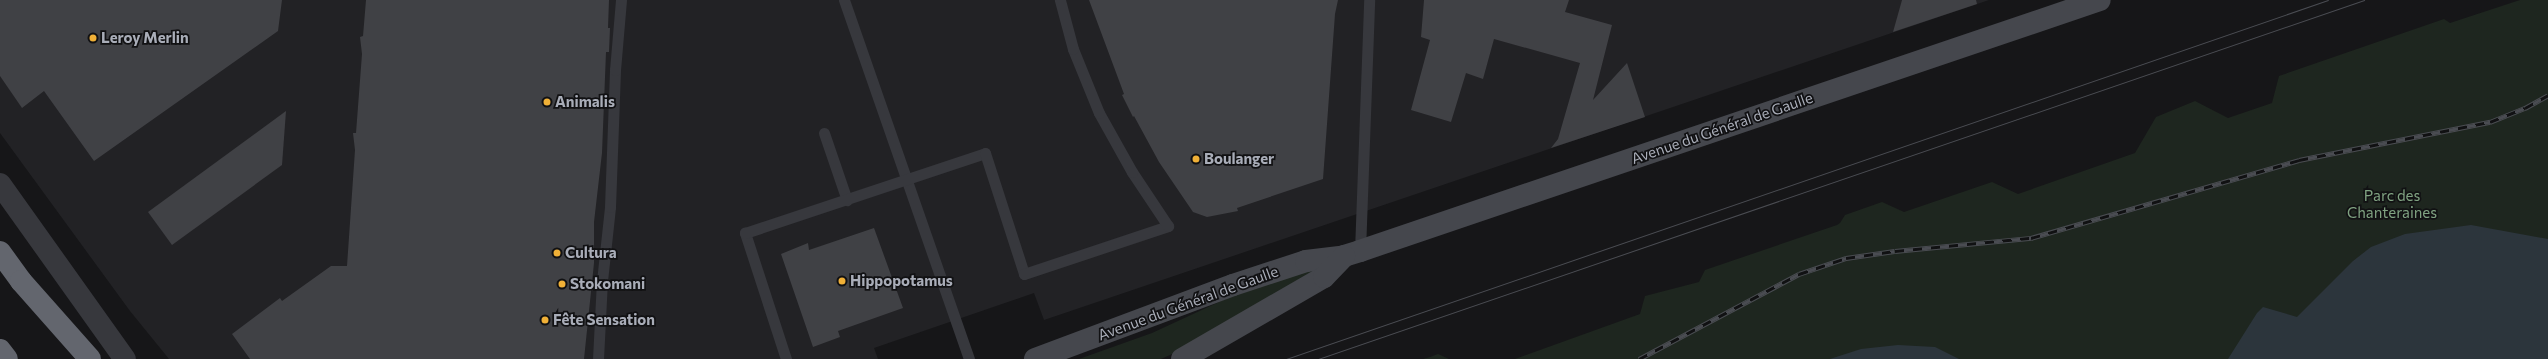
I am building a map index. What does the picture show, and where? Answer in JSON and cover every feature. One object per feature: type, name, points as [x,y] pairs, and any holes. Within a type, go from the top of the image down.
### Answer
[{"type":"highway","points":[[0,252],[21,281],[90,359]]},
{"type":"highway","points":[[0,350],[7,359]]},
{"type":"main road","name":"Avenue du Général de Gaulle","points":[[1035,359],[1233,285],[1306,261],[1352,253],[2100,0]]},
{"type":"main road","name":"Avenue du Général de Gaulle","points":[[1182,359],[1324,277],[1352,253]]},
{"type":"street","points":[[0,184],[125,359]]},
{"type":"lane","points":[[598,359],[602,281],[610,207],[615,78],[621,0]]},
{"type":"lane","points":[[844,0],[969,359]]},
{"type":"lane","points":[[786,359],[745,233],[985,153],[1024,274],[1168,226],[1132,172],[1099,113],[1073,49],[1060,0]]},
{"type":"lane","points":[[1352,253],[1369,0]]},
{"type":"lane","points":[[824,134],[847,200]]},
{"type":"shaded area","points":[[0,0],[1989,0],[1044,320],[1034,293],[874,348],[878,359],[169,359],[130,311],[0,133]]},
{"type":"shaded area","points":[[2471,225],[2548,239],[2548,359],[2228,359],[2257,313],[2263,307],[2297,317],[2353,261],[2371,247],[2405,234]]},
{"type":"shaded area","points":[[1898,345],[1935,347],[1959,359],[1830,359],[1861,349]]},
{"type":"green space","name":"Parc des Chanteraines","points":[[2520,0],[2548,0],[2548,359],[1515,359],[1640,314],[1645,296],[1699,282],[1705,270],[1837,225],[1845,215],[1882,202],[1904,212],[1992,182],[2018,194],[2135,153],[2156,117],[2195,101],[2228,118],[2272,103],[2279,76],[2444,19],[2450,23]]},
{"type":"green space","points":[[1320,265],[1322,269],[1188,347],[1161,359],[1079,359],[1152,333],[1232,296]]},
{"type":"green space","points":[[1438,354],[1449,359],[1423,359],[1430,357]]},
{"type":"building","name":"Leroy Merlin","points":[[0,0],[282,0],[278,31],[94,161],[44,91],[22,108],[0,76]]},
{"type":"building","points":[[366,0],[609,0],[609,52],[606,52],[602,153],[594,222],[594,263],[584,359],[250,359],[232,334],[280,298],[282,301],[331,266],[347,266],[355,150],[353,133],[356,133],[362,54],[360,37],[363,36]]},
{"type":"building","points":[[1089,0],[1338,0],[1335,14],[1323,179],[1237,208],[1238,211],[1207,217],[1193,212],[1159,162],[1122,95],[1124,94]]},
{"type":"building","points":[[1424,0],[1569,0],[1565,12],[1612,25],[1593,100],[1627,63],[1645,117],[1551,148],[1558,139],[1580,63],[1494,39],[1483,79],[1466,73],[1451,122],[1411,110],[1430,40],[1421,37]]},
{"type":"building","points":[[1902,0],[1976,0],[1977,4],[1893,32]]},
{"type":"building","points":[[286,111],[282,165],[172,245],[148,212]]},
{"type":"building","name":"Hippopotamus","points":[[874,228],[903,308],[838,331],[840,337],[813,347],[781,254],[808,243],[809,250]]},
{"type":"tram line","points":[[1286,359],[2328,0]]},
{"type":"tram line","points":[[1318,359],[2364,0]]},
{"type":"railway","points":[[1639,359],[1799,274],[1846,258],[1895,251],[2031,238],[2299,160],[2490,122],[2525,108],[2548,95]]},
{"type":"place","name":"Leroy Merlin","points":[[93,38]]},
{"type":"place","name":"Animalis","points":[[547,102]]},
{"type":"place","name":"Boulanger","points":[[1196,159]]},
{"type":"place","name":"Cultura","points":[[557,253]]},
{"type":"place","name":"Hippopotamus","points":[[842,281]]},
{"type":"place","name":"Stokomani","points":[[562,284]]},
{"type":"place","name":"Fête Sensation","points":[[545,320]]}]
